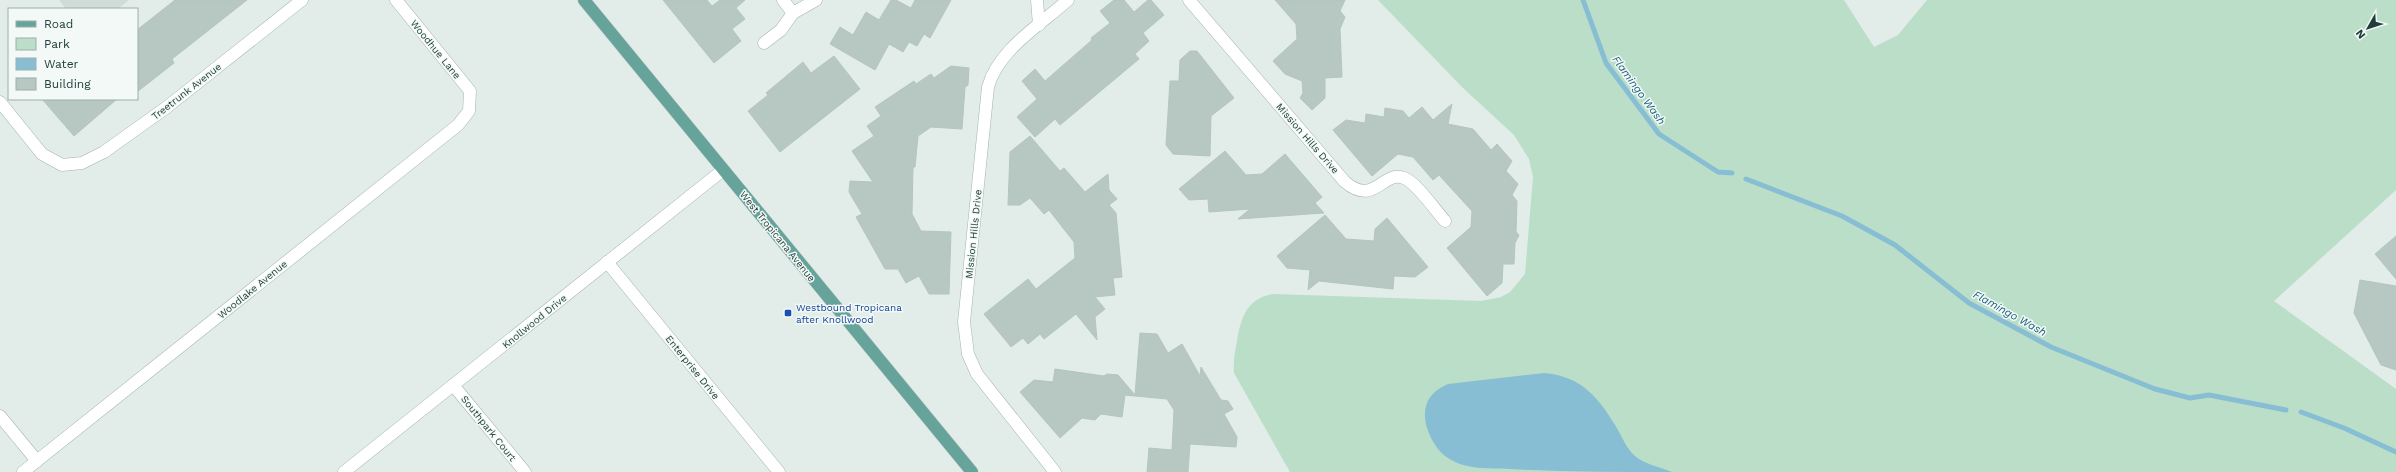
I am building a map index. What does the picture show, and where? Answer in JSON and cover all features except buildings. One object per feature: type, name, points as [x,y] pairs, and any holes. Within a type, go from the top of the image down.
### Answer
[{"type":"main road","name":"West Tropicana Avenue","points":[[584,0],[972,472]]},
{"type":"street","name":"Treetrunk Avenue","points":[[0,102],[42,154],[62,165],[82,163],[104,152],[167,107],[302,0]]},
{"type":"street","name":"Woodhue Lane","points":[[396,0],[470,90],[471,100]]},
{"type":"street","points":[[783,0],[793,13]]},
{"type":"street","points":[[764,43],[781,30],[793,13],[816,0]]},
{"type":"street","points":[[1037,0],[1039,25]]},
{"type":"street","name":"Mission Hills Drive","points":[[1055,472],[982,383],[968,354],[964,327],[988,87],[992,75],[1004,56],[1068,0]]},
{"type":"street","name":"Mission Hills Drive","points":[[1189,0],[1344,182],[1356,190],[1363,191],[1376,188],[1393,178],[1405,179],[1415,186],[1445,222]]},
{"type":"street","name":"Woodlake Avenue","points":[[23,472],[458,125],[469,111],[471,100]]},
{"type":"street","name":"Knollwood Drive","points":[[344,472],[723,170]]},
{"type":"street","name":"Enterprise Drive","points":[[607,262],[779,472]]},
{"type":"street","name":"Southpark Court","points":[[453,385],[525,472]]},
{"type":"street","points":[[0,416],[37,461]]},
{"type":"shaded area","points":[[59,0],[129,0],[119,8],[65,8]]},
{"type":"green space","points":[[1378,0],[1844,0],[1874,47],[1898,35],[1927,0],[2396,0],[2396,190],[2274,301],[2396,389],[2396,472],[1290,472],[1234,373],[1235,353],[1239,332],[1243,317],[1251,304],[1265,296],[1274,294],[1481,301],[1501,297],[1510,292],[1525,274],[1533,177],[1529,159],[1514,135],[1462,87]]},
{"type":"water","points":[[1544,373],[1557,375],[1579,384],[1604,408],[1627,447],[1635,456],[1647,463],[1672,472],[1478,468],[1455,462],[1444,455],[1435,445],[1425,422],[1425,410],[1428,400],[1438,390],[1448,384]]},
{"type":"waterway","name":"Flamingo Wash","points":[[1583,0],[1606,63],[1659,134],[1718,172],[1732,173]]},
{"type":"waterway","name":"Flamingo Wash","points":[[1746,179],[1842,216],[1895,245],[1969,303],[2051,347],[2155,389],[2190,398],[2209,395],[2286,410]]},
{"type":"waterway","name":"Flamingo Wash","points":[[2301,412],[2344,428],[2396,452]]},
{"type":"place","name":"Westbound Tropicana after Knollwood","points":[[788,313]]}]
